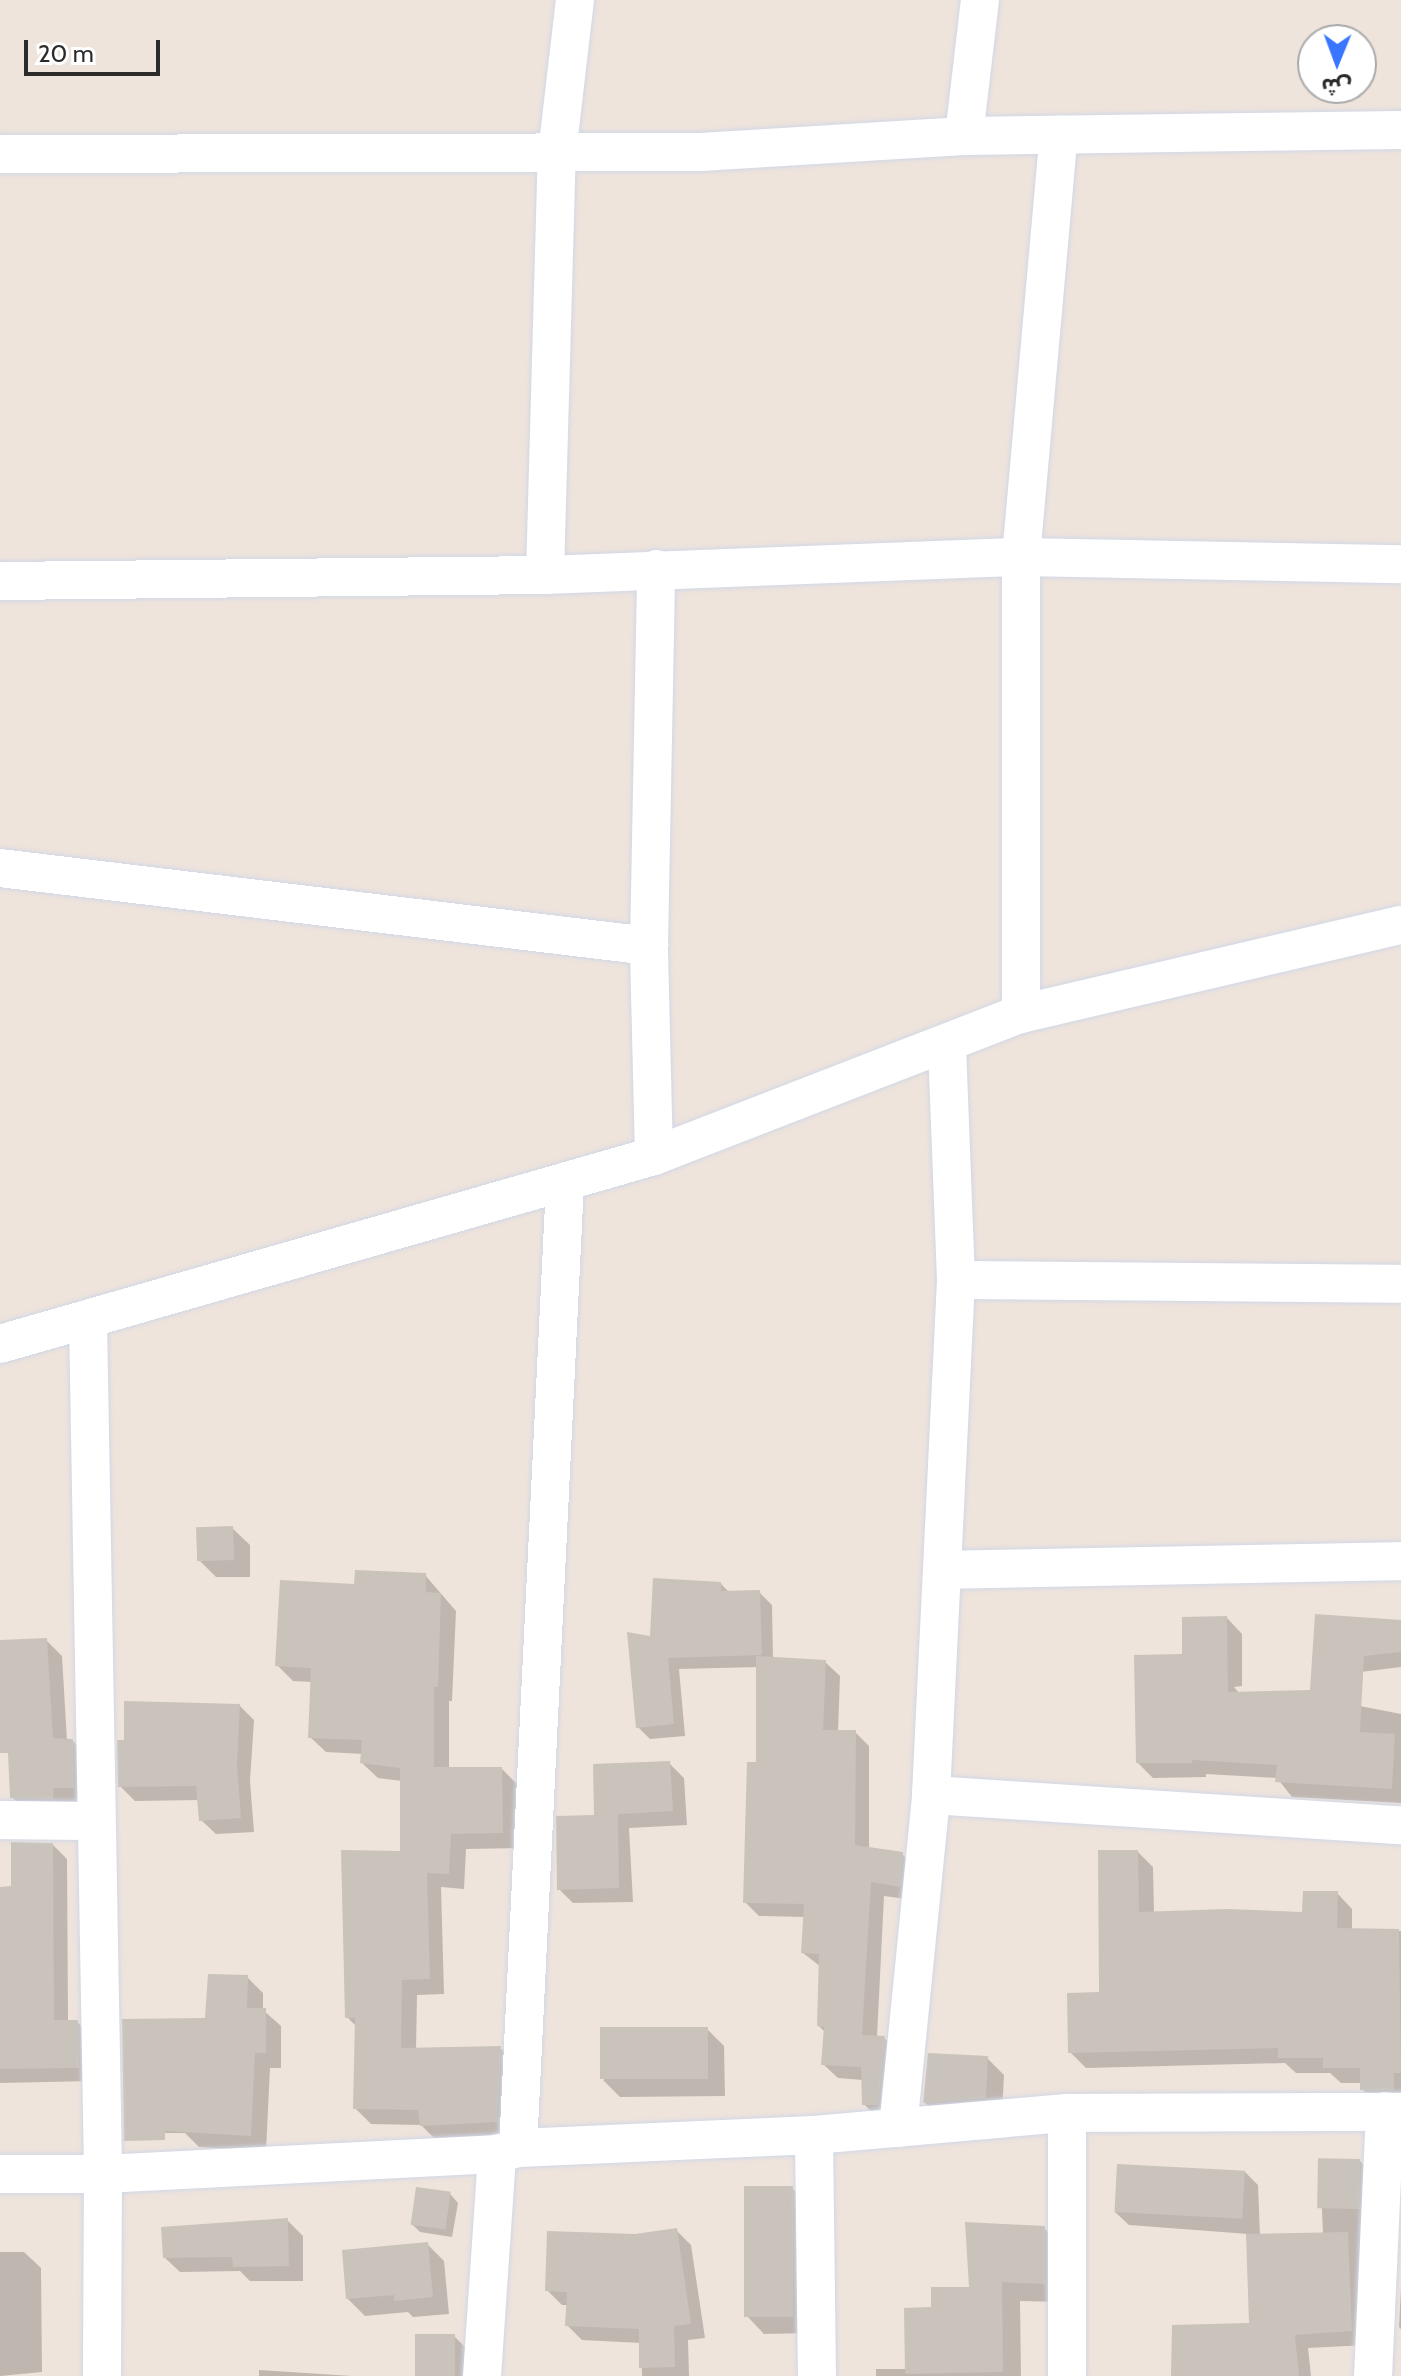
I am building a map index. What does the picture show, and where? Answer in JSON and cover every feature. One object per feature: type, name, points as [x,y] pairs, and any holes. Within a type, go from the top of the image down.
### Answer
[{"type":"street","points":[[545,575],[557,153],[575,0]]},
{"type":"street","points":[[964,136],[980,0]]},
{"type":"street","points":[[0,154],[701,152],[964,136],[1401,130]]},
{"type":"street","points":[[1021,1014],[1021,557],[1059,135]]},
{"type":"street","points":[[0,581],[545,575],[1021,557],[1401,564]]},
{"type":"street","points":[[654,1156],[649,946],[656,569]]},
{"type":"street","points":[[0,868],[649,946]]},
{"type":"street","points":[[0,1344],[654,1156],[1021,1014],[1401,925]]},
{"type":"street","points":[[898,2128],[931,1795],[943,1570],[956,1280],[947,1045]]},
{"type":"street","points":[[482,2376],[508,2151],[565,1184]]},
{"type":"street","points":[[956,1280],[1401,1284]]},
{"type":"street","points":[[88,1319],[94,1821],[103,2174],[102,2376]]},
{"type":"street","points":[[943,1570],[1401,1561]]},
{"type":"street","points":[[931,1795],[1401,1825]]},
{"type":"street","points":[[0,1820],[94,1821]]},
{"type":"street","points":[[0,2174],[103,2174],[814,2135],[1067,2113],[1393,2112],[1373,2376]]},
{"type":"street","points":[[1067,2113],[1067,2376]]},
{"type":"street","points":[[814,2135],[817,2376]]},
{"type":"building","points":[[233,1526],[234,1560],[197,1561],[196,1527]]},
{"type":"building","points":[[355,1570],[426,1573],[426,1592],[441,1593],[438,1687],[434,1687],[434,1767],[502,1767],[503,1833],[451,1834],[449,1874],[427,1873],[430,1979],[402,1980],[401,2048],[501,2046],[497,2122],[420,2126],[418,2110],[353,2109],[355,2018],[345,2018],[341,1850],[400,1851],[400,1768],[360,1763],[362,1740],[308,1738],[311,1668],[275,1666],[280,1580],[354,1584]]},
{"type":"building","points":[[653,1578],[721,1582],[721,1591],[760,1590],[762,1655],[668,1658],[674,1724],[636,1728],[627,1632],[650,1636]]},
{"type":"building","points":[[1315,1614],[1401,1620],[1401,1652],[1364,1656],[1360,1732],[1395,1734],[1392,1789],[1275,1782],[1277,1765],[1192,1760],[1192,1763],[1136,1763],[1134,1655],[1182,1654],[1182,1617],[1227,1616],[1228,1692],[1310,1690]]},
{"type":"building","points":[[47,1638],[53,1738],[73,1739],[74,1788],[54,1788],[53,1799],[10,1798],[8,1753],[0,1753],[0,1640]]},
{"type":"building","points":[[756,1656],[826,1660],[823,1730],[856,1730],[855,1845],[903,1852],[900,1887],[871,1882],[862,2035],[885,2036],[878,2105],[862,2105],[861,2067],[821,2065],[824,2027],[817,2026],[819,1954],[801,1953],[804,1904],[743,1903],[747,1762],[756,1762]]},
{"type":"building","points":[[124,1701],[240,1704],[237,1765],[241,1818],[199,1821],[196,1786],[118,1787],[117,1740],[124,1740]]},
{"type":"building","points":[[670,1761],[673,1811],[618,1814],[619,1888],[557,1890],[556,1816],[594,1815],[593,1764]]},
{"type":"building","points":[[11,1842],[53,1843],[54,2020],[78,2020],[79,2068],[0,2069],[0,1887],[11,1886]]},
{"type":"building","points":[[1098,1850],[1138,1850],[1139,1912],[1227,1909],[1302,1912],[1303,1891],[1338,1891],[1337,1928],[1399,1929],[1401,2073],[1394,2073],[1394,2090],[1360,2090],[1360,2068],[1323,2068],[1323,2058],[1278,2058],[1278,2048],[1068,2053],[1067,1993],[1099,1992]]},
{"type":"building","points":[[208,1974],[248,1975],[247,2008],[266,2008],[266,2053],[255,2053],[251,2136],[165,2131],[165,2140],[124,2141],[122,2019],[205,2018]]},
{"type":"building","points":[[600,2027],[708,2027],[708,2079],[600,2079]]},
{"type":"building","points":[[928,2053],[988,2056],[986,2098],[923,2103]]},
{"type":"building","points":[[1318,2158],[1360,2159],[1359,2209],[1317,2208]]},
{"type":"building","points":[[1117,2164],[1245,2171],[1242,2219],[1114,2212]]},
{"type":"building","points":[[744,2186],[793,2186],[793,2317],[744,2317]]},
{"type":"building","points":[[416,2187],[451,2192],[445,2230],[411,2225]]},
{"type":"building","points":[[288,2218],[289,2266],[233,2267],[232,2257],[163,2258],[161,2227]]},
{"type":"building","points":[[965,2222],[1045,2226],[1045,2284],[1002,2282],[1003,2372],[905,2374],[904,2308],[931,2307],[931,2287],[969,2287]]},
{"type":"building","points":[[677,2228],[691,2324],[674,2326],[675,2367],[639,2368],[639,2329],[565,2326],[567,2292],[545,2291],[547,2231],[635,2234]]},
{"type":"building","points":[[1348,2232],[1352,2331],[1295,2335],[1299,2376],[1171,2376],[1172,2325],[1249,2323],[1246,2234]]},
{"type":"building","points":[[428,2242],[433,2297],[394,2301],[394,2295],[346,2299],[342,2250]]},
{"type":"building","points":[[415,2334],[455,2334],[455,2376],[415,2376]]}]
